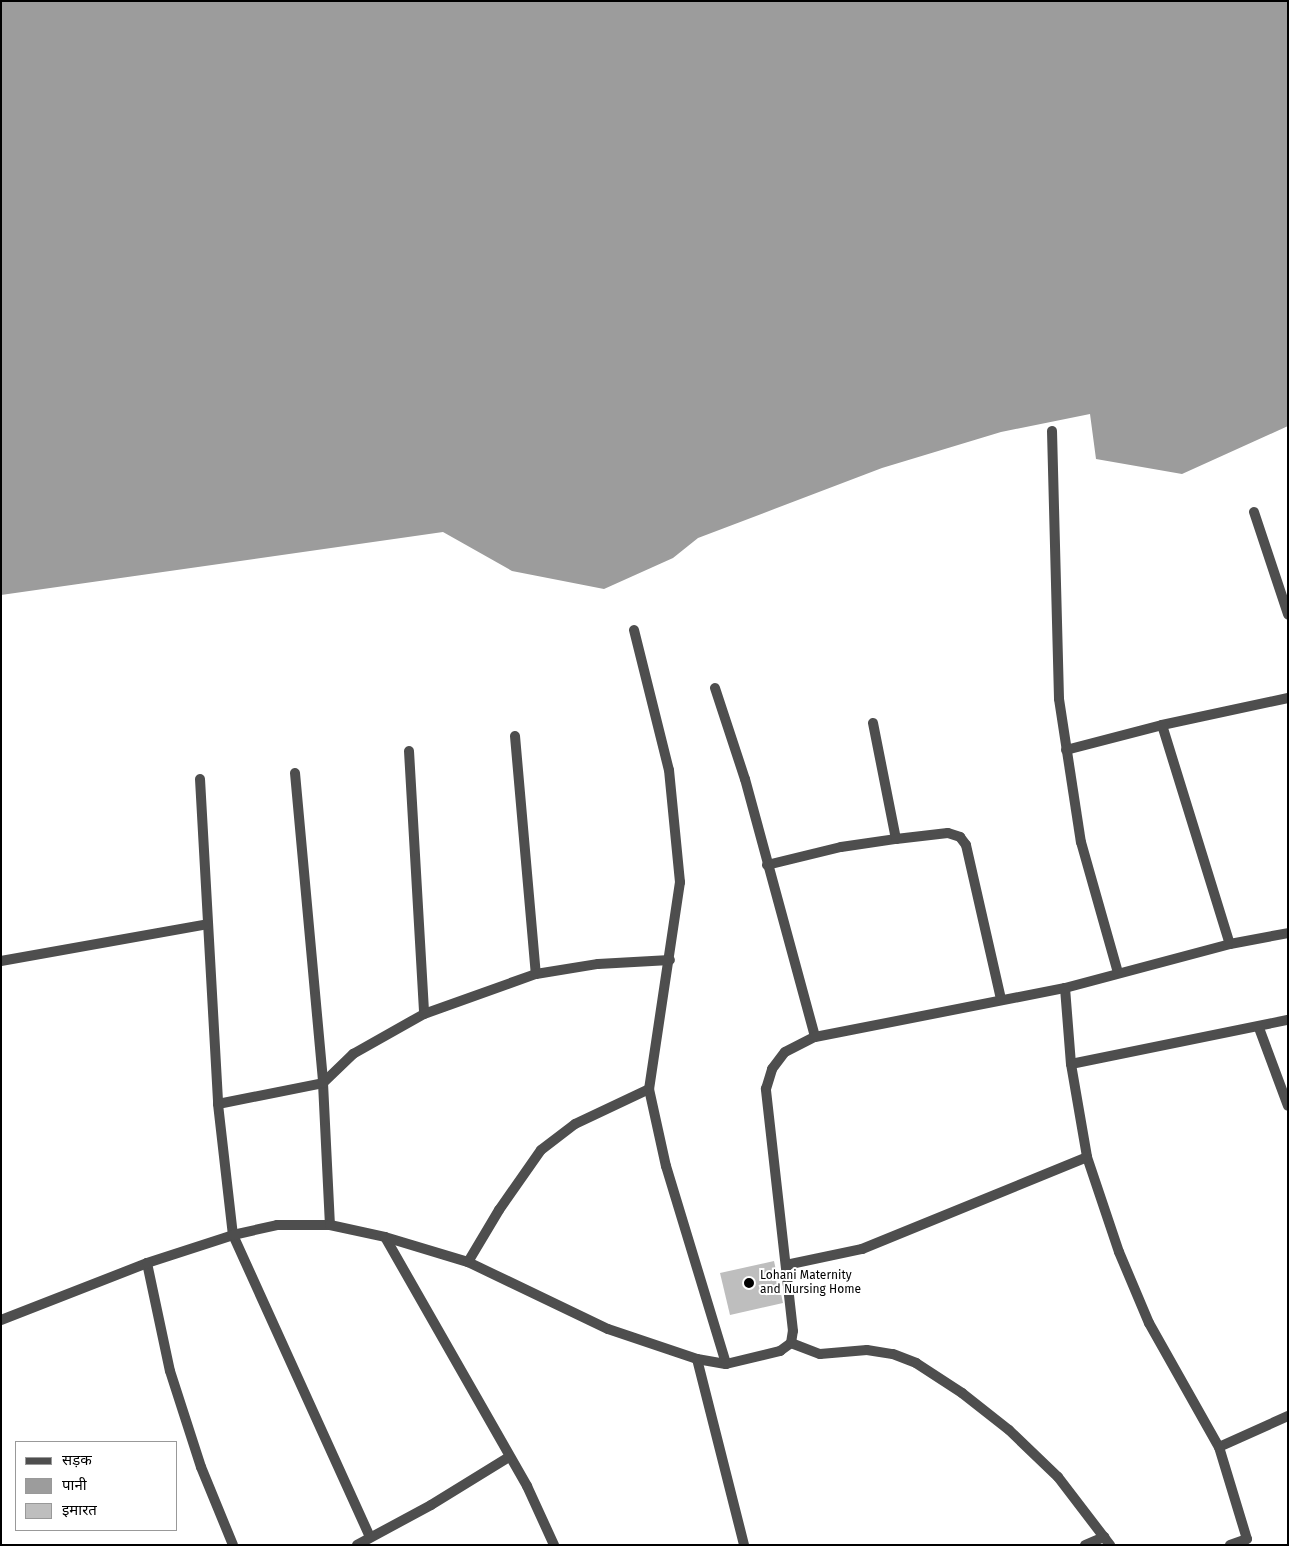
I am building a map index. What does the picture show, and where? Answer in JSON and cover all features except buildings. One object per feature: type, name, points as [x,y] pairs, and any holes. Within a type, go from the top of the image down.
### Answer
[{"type":"street","points":[[1052,431],[1059,699],[1081,842],[1118,973]]},
{"type":"street","points":[[1254,512],[1288,614]]},
{"type":"street","points":[[634,630],[668,770],[680,882],[650,1089],[666,1166],[726,1364]]},
{"type":"street","points":[[715,688],[745,779],[815,1037]]},
{"type":"street","points":[[1066,750],[1162,725],[1288,698]]},
{"type":"street","points":[[873,723],[896,839]]},
{"type":"street","points":[[1162,725],[1230,944]]},
{"type":"street","points":[[515,736],[536,974]]},
{"type":"street","points":[[409,751],[424,1014]]},
{"type":"street","points":[[295,773],[323,1084],[330,1225]]},
{"type":"street","points":[[200,779],[218,1104],[233,1235],[370,1538]]},
{"type":"street","points":[[767,865],[841,847],[896,839],[948,833],[960,837],[966,845],[1001,999]]},
{"type":"street","points":[[1,961],[208,924]]},
{"type":"street","points":[[1,1320],[147,1263],[233,1235],[277,1225],[330,1225],[385,1237],[468,1262],[608,1329],[698,1359],[726,1364],[780,1351],[791,1343],[793,1331],[766,1089],[772,1069],[785,1052],[815,1037],[1001,999],[1066,988],[1230,944],[1288,933]]},
{"type":"street","points":[[218,1104],[323,1084],[353,1054],[424,1014],[536,974],[598,964],[670,960]]},
{"type":"street","points":[[1066,988],[1071,1064],[1087,1157],[1119,1252],[1149,1323],[1219,1446],[1247,1539],[1230,1545]]},
{"type":"street","points":[[1071,1064],[1259,1028],[1288,1020]]},
{"type":"street","points":[[1259,1028],[1288,1106]]},
{"type":"street","points":[[468,1262],[499,1210],[541,1150],[575,1124],[650,1089]]},
{"type":"street","points":[[786,1265],[862,1249],[1087,1157]]},
{"type":"street","points":[[385,1237],[509,1457],[554,1545]]},
{"type":"street","points":[[147,1263],[170,1371],[201,1467],[233,1545]]},
{"type":"street","points":[[791,1343],[820,1354],[867,1350],[893,1354],[916,1363],[962,1392],[1008,1430],[1058,1477],[1107,1541],[1085,1545]]},
{"type":"street","points":[[698,1359],[744,1545]]},
{"type":"street","points":[[1219,1446],[1288,1416]]},
{"type":"street","points":[[357,1545],[431,1505],[509,1457]]},
{"type":"water","points":[[1,1],[1288,1],[1288,426],[1182,474],[1096,459],[1090,414],[1001,432],[882,468],[698,538],[673,558],[604,589],[512,571],[443,532],[1,595]]},
{"type":"place","name":"Lohani Maternity and Nursing Home","points":[[749,1283]]}]
